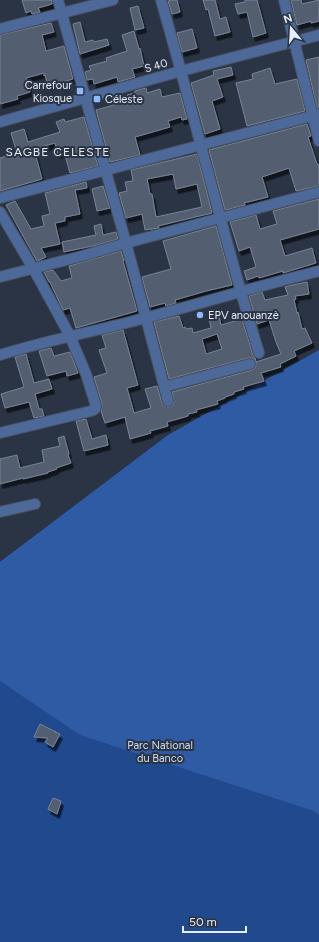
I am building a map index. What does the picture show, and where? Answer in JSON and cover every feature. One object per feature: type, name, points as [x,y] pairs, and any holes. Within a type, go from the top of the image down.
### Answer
[{"type":"street","points":[[58,0],[126,243],[168,401]]},
{"type":"street","points":[[0,30],[113,0]]},
{"type":"street","points":[[161,0],[201,145],[219,218],[259,353]]},
{"type":"street","points":[[284,0],[294,41],[316,114],[319,141]]},
{"type":"street","name":"S 40","points":[[0,122],[181,71],[319,35]]},
{"type":"street","points":[[0,198],[316,114]]},
{"type":"street","points":[[0,277],[319,192]]},
{"type":"street","points":[[0,212],[33,268],[70,336],[86,374],[96,406],[96,408],[90,411],[0,433]]},
{"type":"street","points":[[0,354],[145,318],[240,291],[319,271]]},
{"type":"street","points":[[164,387],[250,364]]},
{"type":"street","points":[[0,512],[34,504]]},
{"type":"green space","name":"Parc National du Banco","points":[[319,350],[319,942],[0,942],[0,562],[168,435]]},
{"type":"green space","name":"Parc National du Banco","points":[[319,350],[319,815],[314,811],[80,735],[0,681],[0,562],[168,435]]},
{"type":"building","points":[[22,0],[52,0],[52,4],[38,8],[40,12],[32,14],[31,11],[26,13]]},
{"type":"building","points":[[177,0],[180,12],[172,14],[168,1]]},
{"type":"building","points":[[203,0],[215,0],[220,19],[226,17],[230,32],[215,36],[208,9],[206,10]]},
{"type":"building","points":[[245,0],[257,0],[266,33],[253,37],[247,12],[238,14],[235,4],[245,2]]},
{"type":"building","points":[[291,0],[301,0],[302,4],[319,0],[319,21],[311,23],[311,21],[297,25]]},
{"type":"building","points":[[138,6],[144,28],[135,30],[130,8]]},
{"type":"building","points":[[80,22],[85,42],[93,40],[94,42],[107,39],[109,45],[80,54],[73,24]]},
{"type":"building","points":[[51,23],[54,32],[42,35],[46,51],[64,46],[73,79],[48,86],[44,73],[26,78],[30,92],[17,96],[18,99],[0,104],[0,35]]},
{"type":"building","points":[[192,29],[197,48],[182,52],[177,33]]},
{"type":"building","points":[[134,31],[144,66],[132,69],[135,77],[118,82],[117,77],[94,84],[93,79],[87,80],[85,72],[91,70],[89,66],[107,61],[106,58],[127,51],[122,35]]},
{"type":"building","points":[[319,57],[319,107],[317,108],[306,60]]},
{"type":"building","points":[[231,67],[233,75],[217,79],[223,97],[212,101],[220,129],[205,134],[191,83],[214,75],[213,71]]},
{"type":"building","points":[[270,68],[275,84],[297,79],[305,111],[247,126],[236,83],[253,79],[252,74]]},
{"type":"building","points":[[146,88],[147,93],[160,89],[162,97],[180,93],[187,119],[182,120],[181,117],[168,121],[170,127],[135,137],[140,155],[110,162],[96,110],[128,101],[127,95]]},
{"type":"building","points":[[84,117],[98,166],[70,173],[64,152],[58,154],[55,143],[34,149],[42,179],[0,191],[0,158],[17,153],[11,133],[24,129],[28,142],[60,132],[56,122],[64,119],[65,122]]},
{"type":"building","points":[[307,124],[311,136],[308,137],[319,168],[319,186],[296,191],[289,168],[262,177],[268,197],[244,203],[245,205],[225,210],[209,150]]},
{"type":"building","points":[[197,154],[212,213],[158,226],[159,228],[145,230],[142,214],[126,218],[119,193],[127,191],[125,182],[133,181],[131,170]],"holes":[[[173,174],[176,189],[197,184],[202,207],[156,217],[152,194],[150,194],[147,179]]]},
{"type":"building","points":[[86,182],[87,188],[75,190],[80,214],[65,217],[65,221],[55,223],[60,244],[41,248],[46,257],[37,261],[6,205],[15,201],[31,229],[44,226],[42,216],[50,214],[45,193]]},
{"type":"building","points":[[103,186],[110,208],[97,211],[92,189]]},
{"type":"building","points":[[319,199],[319,229],[280,240],[285,256],[312,248],[316,263],[283,273],[283,271],[259,278],[258,276],[247,280],[244,271],[256,267],[250,247],[239,251],[230,222],[256,215],[260,229],[277,224],[273,211]]},
{"type":"building","points":[[101,224],[103,235],[116,232],[118,239],[64,252],[62,242],[96,235],[94,226]]},
{"type":"building","points":[[216,226],[232,285],[175,300],[176,303],[166,306],[165,303],[150,307],[142,277],[171,269],[163,241]]},
{"type":"building","points":[[121,251],[137,311],[76,328],[70,308],[63,310],[44,272],[53,270],[61,281],[72,278],[69,266]]},
{"type":"building","points":[[307,282],[309,294],[295,296],[296,299],[294,300],[302,329],[305,328],[312,343],[294,351],[296,356],[280,364],[281,367],[261,373],[264,381],[243,387],[244,389],[234,392],[234,394],[217,401],[218,404],[196,410],[197,412],[188,414],[188,416],[167,422],[168,426],[130,439],[125,417],[105,423],[101,411],[102,404],[94,377],[107,373],[99,350],[106,348],[102,335],[123,330],[138,385],[127,388],[134,413],[151,408],[145,389],[157,386],[162,403],[164,406],[169,407],[173,405],[174,402],[172,392],[252,370],[255,368],[256,363],[254,359],[248,358],[169,379],[154,322],[179,316],[183,328],[192,328],[193,333],[211,328],[209,319],[219,316],[221,325],[242,319],[256,362],[281,354],[269,320],[257,324],[249,296],[262,292],[265,300],[288,295],[285,287]],"holes":[[[217,334],[222,349],[206,354],[202,339]]]},
{"type":"building","points":[[51,348],[54,356],[70,352],[78,373],[67,376],[66,371],[47,376],[39,351]]},
{"type":"building","points":[[26,354],[34,383],[49,379],[52,389],[35,394],[39,409],[42,409],[44,416],[34,418],[29,402],[5,408],[1,394],[24,387],[15,357]]},
{"type":"building","points":[[86,419],[92,439],[106,435],[108,445],[84,451],[76,421]]},
{"type":"building","points":[[64,436],[71,463],[56,468],[57,469],[48,473],[0,484],[0,459],[17,455],[20,468],[44,462],[42,450],[60,446],[58,438]]},
{"type":"building","points":[[40,724],[60,734],[53,747],[45,742],[48,738],[34,737]]},
{"type":"building","points":[[53,798],[61,801],[57,814],[48,809]]},
{"type":"place","name":"Carrefour Kiosque","points":[[80,91]]},
{"type":"place","name":"Céleste","points":[[97,99]]},
{"type":"place","name":"EPV anouanzè","points":[[200,315]]},
{"type":"district","name":"SAGBE CELESTE","points":[[58,152]]}]
